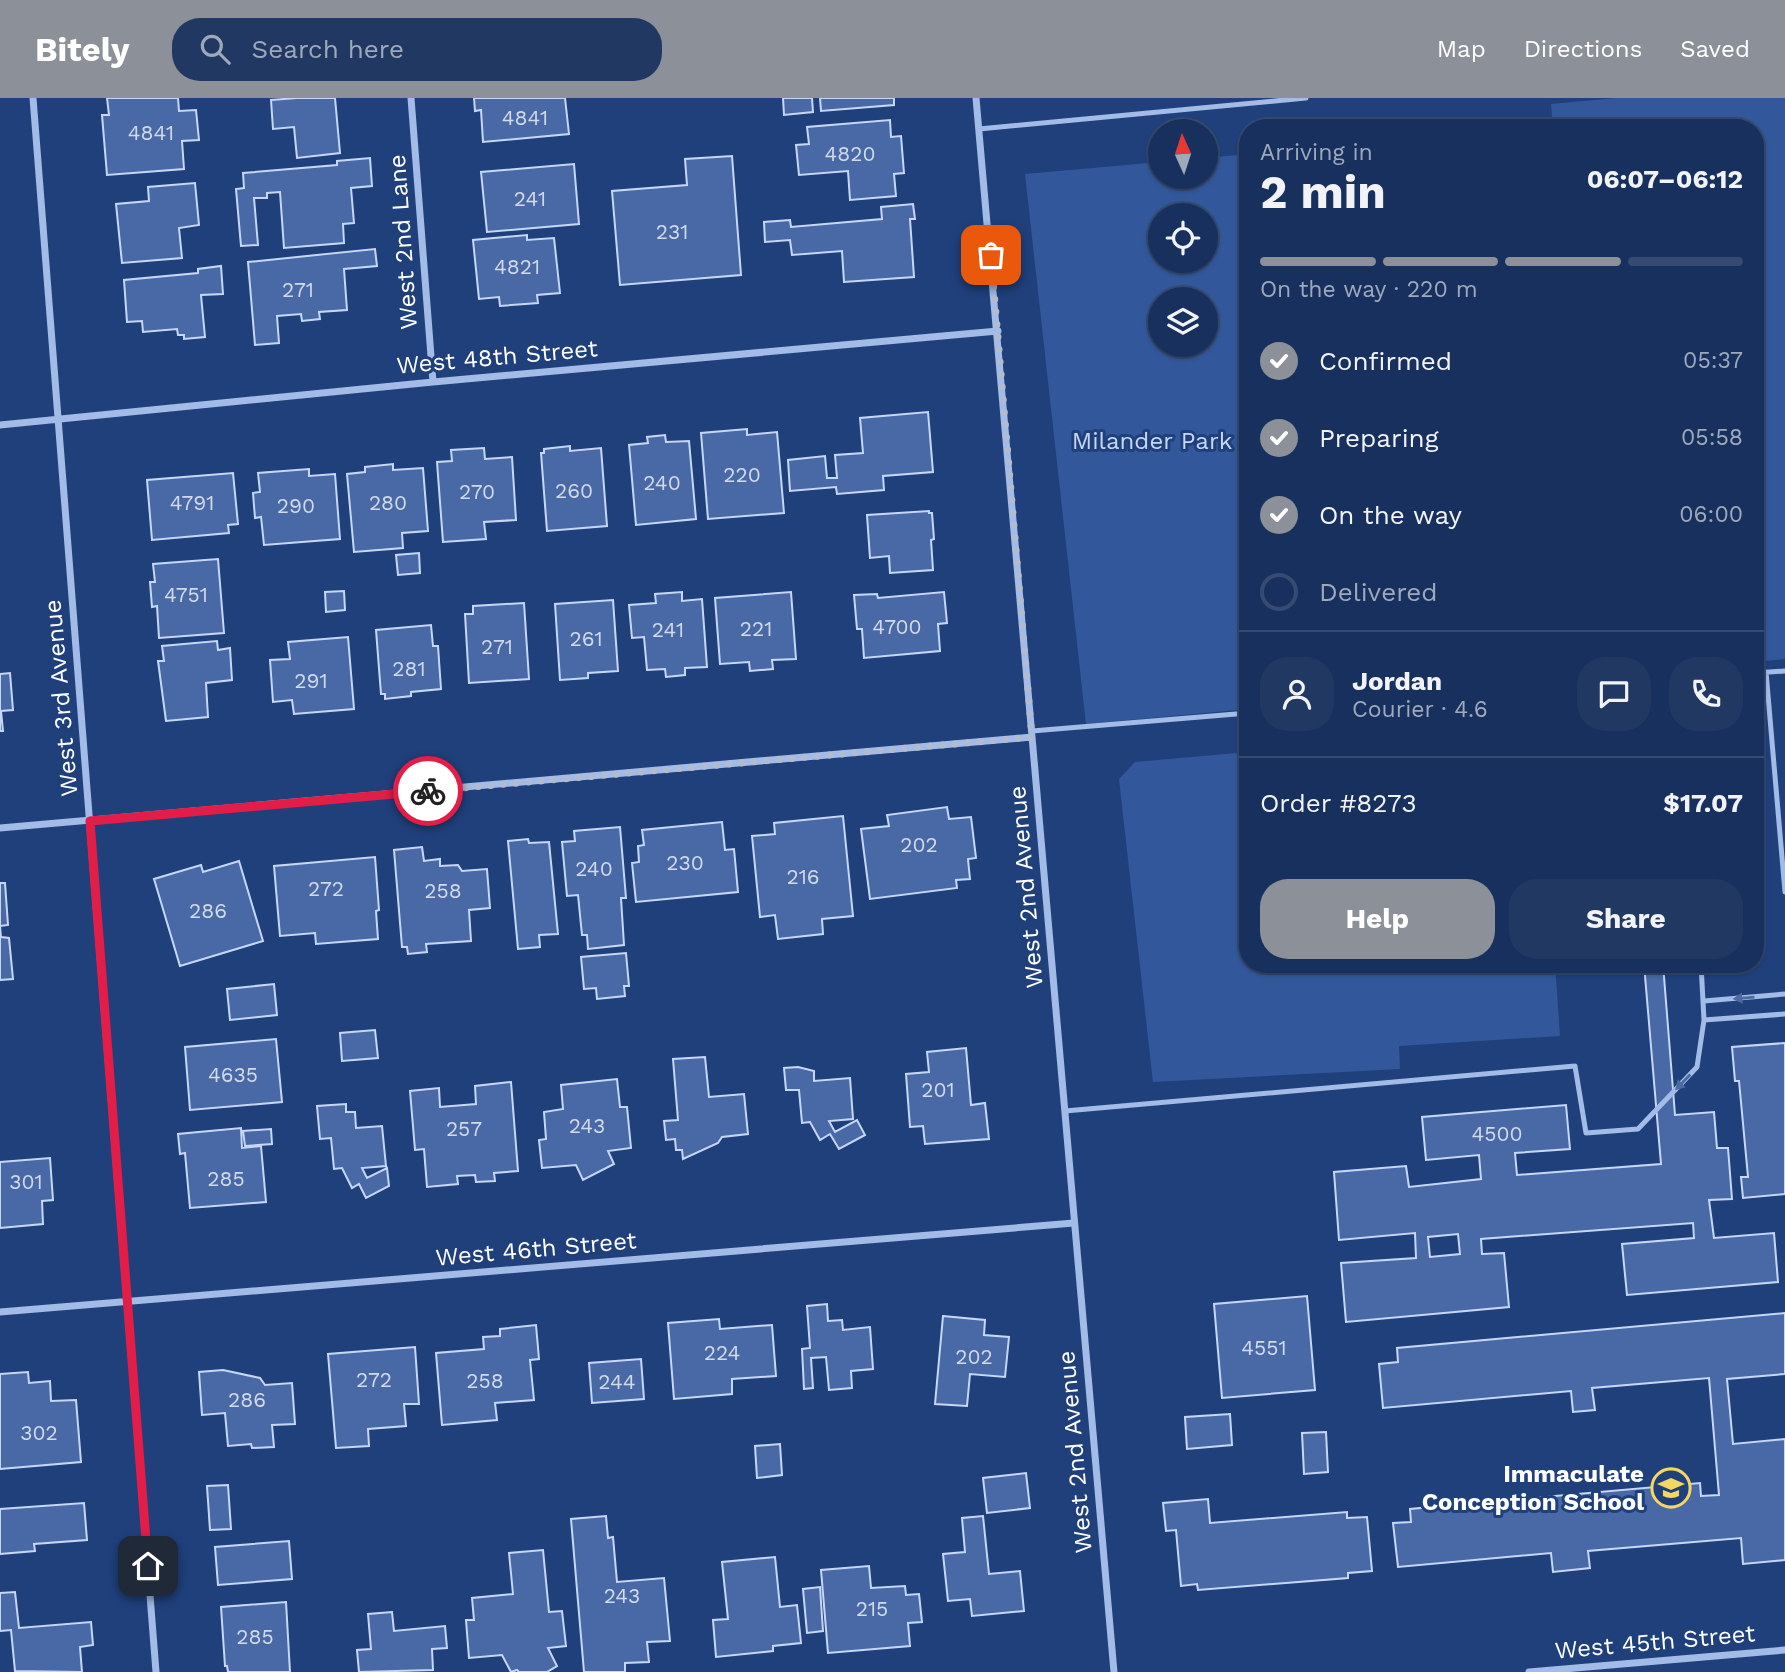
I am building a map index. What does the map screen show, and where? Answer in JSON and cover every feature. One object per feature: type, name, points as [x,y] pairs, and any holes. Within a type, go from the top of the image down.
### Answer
[{"type":"street","name":"West 3rd Avenue","points":[[33,98],[156,1672]]},
{"type":"street","name":"West 2nd Lane","points":[[411,98],[433,382]]},
{"type":"street","name":"West 2nd Avenue","points":[[976,98],[1114,1672]]},
{"type":"street","name":"West 48th Street","points":[[0,425],[433,382],[998,331]]},
{"type":"street","points":[[0,828],[1032,734]]},
{"type":"street","name":"West 46th Street","points":[[0,1312],[1074,1223]]},
{"type":"street","name":"West 45th Street","points":[[1529,1672],[1785,1650]]},
{"type":"lane","points":[[979,129],[1306,98]]},
{"type":"lane","points":[[1785,671],[1766,672],[1785,892]]},
{"type":"lane","points":[[1032,734],[1239,714]]},
{"type":"lane","points":[[1065,1111],[1575,1066],[1586,1133],[1638,1129],[1697,1067],[1704,1020],[1702,973]]},
{"type":"lane","points":[[1704,1001],[1785,995]]},
{"type":"lane","points":[[1704,1020],[1785,1014]]},
{"type":"green space","points":[[1617,98],[1785,98],[1785,659],[1764,661],[1764,119],[1552,119],[1551,104]]},
{"type":"green space","name":"Milander Park","points":[[1239,155],[1239,710],[1086,724],[1025,174],[1148,163],[1148,189],[1218,189],[1218,157]]},
{"type":"green space","points":[[1239,753],[1239,973],[1556,973],[1560,1036],[1399,1046],[1400,1069],[1153,1082],[1119,779],[1135,762]]},
{"type":"building","points":[[107,98],[178,98],[179,111],[196,110],[199,140],[182,141],[184,169],[107,175],[102,115],[109,115]]},
{"type":"building","points":[[335,98],[340,153],[297,158],[294,127],[273,129],[271,100]]},
{"type":"building","points":[[474,98],[565,98],[569,134],[483,142],[481,110],[475,111]]},
{"type":"building","points":[[783,98],[812,98],[813,112],[784,115]]},
{"type":"building","points":[[820,98],[894,98],[894,105],[821,111]]},
{"type":"building","points":[[890,120],[891,137],[901,136],[904,173],[894,174],[896,196],[850,200],[848,171],[799,175],[796,145],[809,144],[807,127]]},
{"type":"building","points":[[732,156],[741,275],[620,285],[612,191],[687,185],[685,159]]},
{"type":"building","points":[[370,158],[372,186],[351,188],[354,223],[343,224],[344,243],[284,248],[280,192],[267,193],[267,198],[254,198],[258,245],[241,246],[236,189],[244,188],[243,173],[337,165],[337,161]]},
{"type":"building","points":[[574,164],[579,224],[487,232],[481,172]]},
{"type":"building","points":[[195,183],[199,225],[179,228],[182,258],[122,263],[116,204],[149,201],[148,187]]},
{"type":"building","points":[[913,204],[915,219],[910,219],[914,277],[844,282],[842,251],[792,255],[790,240],[765,242],[764,222],[790,220],[791,227],[882,219],[881,207]]},
{"type":"building","points":[[527,235],[527,240],[554,238],[560,293],[537,295],[538,303],[500,306],[499,297],[479,299],[473,240]]},
{"type":"building","points":[[375,249],[377,266],[344,269],[347,310],[319,312],[320,319],[302,321],[301,314],[277,316],[279,343],[255,345],[248,262]]},
{"type":"building","points":[[221,266],[223,294],[201,295],[205,337],[184,339],[184,335],[178,335],[177,329],[143,332],[142,321],[127,322],[124,280],[198,273],[198,269]]},
{"type":"building","points":[[928,412],[933,472],[883,476],[884,490],[837,494],[836,487],[790,491],[788,460],[825,456],[827,478],[837,478],[835,455],[863,453],[860,418]]},
{"type":"building","points":[[747,429],[747,435],[777,432],[784,513],[708,519],[701,433]]},
{"type":"building","points":[[665,435],[666,442],[689,441],[696,519],[636,525],[629,445],[648,443],[647,437]]},
{"type":"building","points":[[570,446],[570,451],[601,448],[607,526],[547,531],[541,453],[544,453],[544,449]]},
{"type":"building","points":[[484,448],[485,459],[512,457],[516,520],[484,522],[486,539],[443,542],[437,462],[452,461],[451,450]]},
{"type":"building","points":[[393,464],[393,470],[423,468],[428,531],[402,533],[403,548],[354,552],[347,474],[365,472],[365,467]]},
{"type":"building","points":[[309,469],[309,476],[335,474],[340,539],[264,545],[261,517],[255,518],[253,493],[260,492],[258,473]]},
{"type":"building","points":[[233,473],[238,524],[228,525],[229,533],[152,540],[147,480]]},
{"type":"building","points":[[932,513],[934,539],[931,540],[933,570],[890,573],[889,556],[870,558],[867,515]]},
{"type":"building","points":[[419,553],[420,573],[398,575],[396,555]]},
{"type":"building","points":[[218,559],[224,633],[159,638],[157,606],[152,607],[150,582],[155,582],[153,564]]},
{"type":"building","points":[[344,591],[345,610],[326,612],[325,592]]},
{"type":"building","points":[[682,592],[682,601],[702,599],[707,667],[685,668],[685,675],[666,677],[665,669],[647,670],[644,637],[632,638],[629,605],[656,603],[655,594]]},
{"type":"building","points":[[791,592],[796,659],[772,660],[773,669],[750,671],[749,662],[720,664],[715,598]]},
{"type":"building","points":[[944,592],[947,623],[938,624],[940,651],[864,658],[862,629],[857,629],[854,595],[877,594],[878,598]]},
{"type":"building","points":[[613,600],[618,671],[588,673],[588,678],[560,680],[555,604]]},
{"type":"building","points":[[524,603],[529,679],[469,683],[465,614],[473,614],[473,606]]},
{"type":"building","points":[[431,625],[433,646],[438,646],[441,689],[411,692],[411,696],[385,699],[385,694],[381,694],[376,630]]},
{"type":"building","points":[[348,637],[354,709],[294,714],[292,700],[273,702],[270,660],[290,659],[288,642]]},
{"type":"building","points":[[217,641],[218,650],[230,648],[232,680],[206,683],[208,717],[166,721],[158,661],[164,661],[162,646]]},
{"type":"building","points":[[10,673],[13,710],[1,711],[3,731],[0,731],[0,674]]},
{"type":"building","points":[[947,807],[949,819],[971,817],[976,858],[968,859],[970,879],[956,880],[957,888],[870,899],[861,829],[889,826],[887,815]]},
{"type":"building","points":[[843,816],[853,916],[822,919],[823,934],[778,939],[775,915],[760,917],[752,836],[775,834],[774,823]]},
{"type":"building","points":[[722,822],[725,850],[734,849],[738,892],[636,902],[632,863],[639,862],[638,846],[644,845],[642,830]]},
{"type":"building","points":[[620,827],[626,898],[621,898],[624,945],[588,949],[587,935],[582,935],[578,895],[567,896],[562,842],[575,841],[574,831]]},
{"type":"building","points":[[528,839],[529,843],[549,842],[558,934],[539,935],[540,947],[518,949],[508,841]]},
{"type":"building","points":[[422,847],[424,861],[440,859],[440,866],[458,865],[462,871],[487,869],[490,908],[469,910],[471,941],[426,944],[427,952],[408,954],[407,947],[402,947],[394,850]]},
{"type":"building","points":[[375,857],[378,939],[316,944],[315,933],[280,936],[274,866]]},
{"type":"building","points":[[239,861],[263,941],[180,966],[154,879],[201,865],[203,872]]},
{"type":"building","points":[[0,883],[5,883],[8,925],[0,926]]},
{"type":"building","points":[[0,926],[1,937],[9,938],[13,979],[0,980]]},
{"type":"building","points":[[626,953],[629,986],[624,986],[625,996],[597,999],[596,988],[584,989],[581,957]]},
{"type":"building","points":[[1645,973],[1664,973],[1675,1115],[1714,1112],[1717,1148],[1728,1148],[1732,1199],[1709,1200],[1714,1238],[1774,1233],[1778,1282],[1627,1295],[1622,1244],[1694,1238],[1693,1223],[1481,1239],[1482,1254],[1504,1253],[1509,1307],[1346,1322],[1341,1263],[1416,1258],[1415,1233],[1339,1240],[1334,1172],[1406,1166],[1409,1187],[1481,1179],[1479,1155],[1426,1160],[1422,1117],[1566,1105],[1570,1149],[1515,1153],[1517,1175],[1661,1164]],"holes":[[[1458,1234],[1460,1254],[1430,1257],[1428,1237]]]},
{"type":"building","points":[[274,984],[277,1015],[230,1020],[227,989]]},
{"type":"building","points":[[375,1030],[378,1058],[342,1061],[340,1033]]},
{"type":"building","points":[[276,1039],[282,1102],[190,1110],[185,1047]]},
{"type":"building","points":[[1785,1043],[1785,1194],[1743,1198],[1741,1177],[1748,1177],[1739,1081],[1735,1081],[1732,1047]]},
{"type":"building","points":[[966,1048],[971,1105],[985,1103],[989,1139],[925,1144],[923,1126],[910,1127],[906,1074],[929,1072],[927,1052]]},
{"type":"building","points":[[705,1057],[709,1097],[744,1094],[748,1134],[722,1137],[718,1143],[683,1159],[682,1150],[676,1150],[675,1139],[666,1140],[664,1121],[678,1120],[673,1059]]},
{"type":"building","points":[[798,1067],[814,1071],[814,1081],[850,1078],[853,1119],[829,1121],[835,1132],[857,1120],[865,1135],[839,1149],[830,1134],[820,1140],[810,1122],[802,1123],[799,1090],[786,1090],[784,1068]]},
{"type":"building","points":[[617,1079],[620,1107],[627,1107],[631,1148],[608,1151],[614,1164],[583,1180],[576,1165],[542,1168],[539,1140],[546,1139],[544,1112],[563,1109],[561,1085]]},
{"type":"building","points":[[511,1082],[518,1171],[494,1173],[495,1181],[476,1182],[475,1175],[457,1176],[458,1184],[427,1187],[424,1149],[415,1150],[410,1091],[439,1088],[440,1107],[476,1104],[475,1086]]},
{"type":"building","points":[[346,1104],[346,1112],[355,1112],[356,1128],[382,1126],[386,1166],[362,1168],[367,1178],[387,1168],[389,1186],[366,1198],[359,1184],[352,1188],[342,1168],[334,1169],[331,1138],[320,1139],[317,1106]]},
{"type":"building","points":[[241,1128],[242,1148],[261,1146],[266,1202],[190,1208],[185,1153],[180,1154],[178,1134]]},
{"type":"building","points":[[271,1129],[272,1144],[245,1146],[243,1131]]},
{"type":"building","points":[[50,1158],[53,1200],[42,1201],[43,1224],[0,1228],[0,1162]]},
{"type":"building","points":[[1307,1296],[1315,1390],[1222,1398],[1214,1304]]},
{"type":"building","points":[[827,1304],[828,1321],[842,1320],[843,1330],[870,1327],[873,1369],[851,1371],[852,1388],[829,1390],[826,1357],[811,1358],[813,1388],[804,1389],[802,1349],[810,1348],[807,1306]]},
{"type":"building","points":[[1785,1313],[1785,1374],[1727,1379],[1733,1444],[1785,1439],[1785,1560],[1743,1564],[1741,1538],[1588,1551],[1590,1568],[1553,1572],[1551,1553],[1398,1567],[1393,1523],[1411,1522],[1410,1509],[1700,1483],[1701,1496],[1719,1495],[1709,1378],[1592,1388],[1595,1410],[1573,1412],[1571,1391],[1383,1408],[1379,1364],[1398,1362],[1397,1348]]},
{"type":"building","points":[[943,1316],[985,1320],[984,1335],[1009,1337],[1005,1377],[970,1374],[967,1406],[935,1404]]},
{"type":"building","points":[[719,1319],[720,1329],[772,1325],[776,1376],[732,1379],[732,1394],[674,1399],[668,1323]]},
{"type":"building","points":[[536,1325],[539,1359],[530,1360],[534,1400],[495,1403],[497,1420],[442,1425],[436,1353],[484,1349],[483,1337],[500,1336],[500,1329]]},
{"type":"building","points":[[415,1347],[419,1404],[404,1404],[406,1426],[368,1429],[369,1446],[336,1448],[328,1354]]},
{"type":"building","points":[[641,1359],[644,1399],[592,1403],[589,1363]]},
{"type":"building","points":[[223,1370],[260,1378],[265,1385],[292,1383],[295,1424],[272,1425],[274,1447],[252,1448],[251,1444],[228,1446],[225,1413],[202,1415],[199,1372]]},
{"type":"building","points":[[28,1372],[29,1383],[50,1381],[51,1401],[76,1400],[81,1462],[0,1469],[0,1374]]},
{"type":"building","points":[[1230,1414],[1232,1445],[1187,1449],[1185,1417]]},
{"type":"building","points":[[1326,1432],[1328,1472],[1304,1474],[1302,1433]]},
{"type":"building","points":[[780,1444],[782,1475],[757,1478],[755,1446]]},
{"type":"building","points":[[1026,1473],[1030,1508],[987,1513],[983,1478]]},
{"type":"building","points":[[228,1485],[231,1529],[210,1530],[207,1486]]},
{"type":"building","points":[[1208,1499],[1210,1523],[1347,1512],[1347,1518],[1367,1517],[1372,1571],[1348,1573],[1348,1578],[1198,1590],[1197,1584],[1181,1586],[1176,1530],[1166,1531],[1163,1503]]},
{"type":"building","points":[[84,1503],[87,1540],[34,1544],[35,1551],[0,1554],[0,1509]]},
{"type":"building","points":[[606,1516],[608,1538],[613,1537],[617,1582],[664,1578],[670,1641],[647,1642],[649,1662],[625,1663],[625,1672],[584,1672],[571,1519]]},
{"type":"building","points":[[983,1516],[989,1574],[1020,1571],[1024,1611],[972,1616],[970,1599],[948,1601],[943,1554],[965,1552],[962,1518]]},
{"type":"building","points":[[289,1541],[292,1579],[218,1585],[215,1547]]},
{"type":"building","points":[[543,1550],[549,1612],[562,1611],[566,1646],[548,1648],[557,1666],[547,1672],[511,1672],[502,1655],[469,1658],[466,1620],[474,1620],[472,1598],[513,1594],[509,1553]]},
{"type":"building","points":[[775,1557],[780,1607],[797,1605],[801,1643],[773,1646],[773,1651],[716,1657],[713,1620],[728,1619],[722,1562]]},
{"type":"building","points":[[869,1566],[871,1588],[905,1586],[906,1595],[919,1594],[922,1622],[908,1623],[910,1646],[828,1653],[821,1570]]},
{"type":"building","points":[[820,1587],[823,1631],[807,1633],[803,1589]]},
{"type":"building","points":[[15,1592],[19,1628],[91,1622],[93,1645],[80,1647],[82,1672],[15,1671],[11,1630],[0,1631],[0,1593]]},
{"type":"building","points":[[286,1602],[290,1672],[228,1672],[225,1666],[221,1607]]},
{"type":"building","points":[[392,1612],[394,1631],[445,1626],[447,1648],[432,1649],[433,1670],[359,1672],[357,1650],[371,1649],[368,1614]]},
{"type":"way so far","points":[[428,791],[1032,737],[991,255]]},
{"type":"place","name":"Immaculate Conception School","points":[[1671,1488]]},
{"type":"route","points":[[148,1566],[90,821],[428,791]]}]
